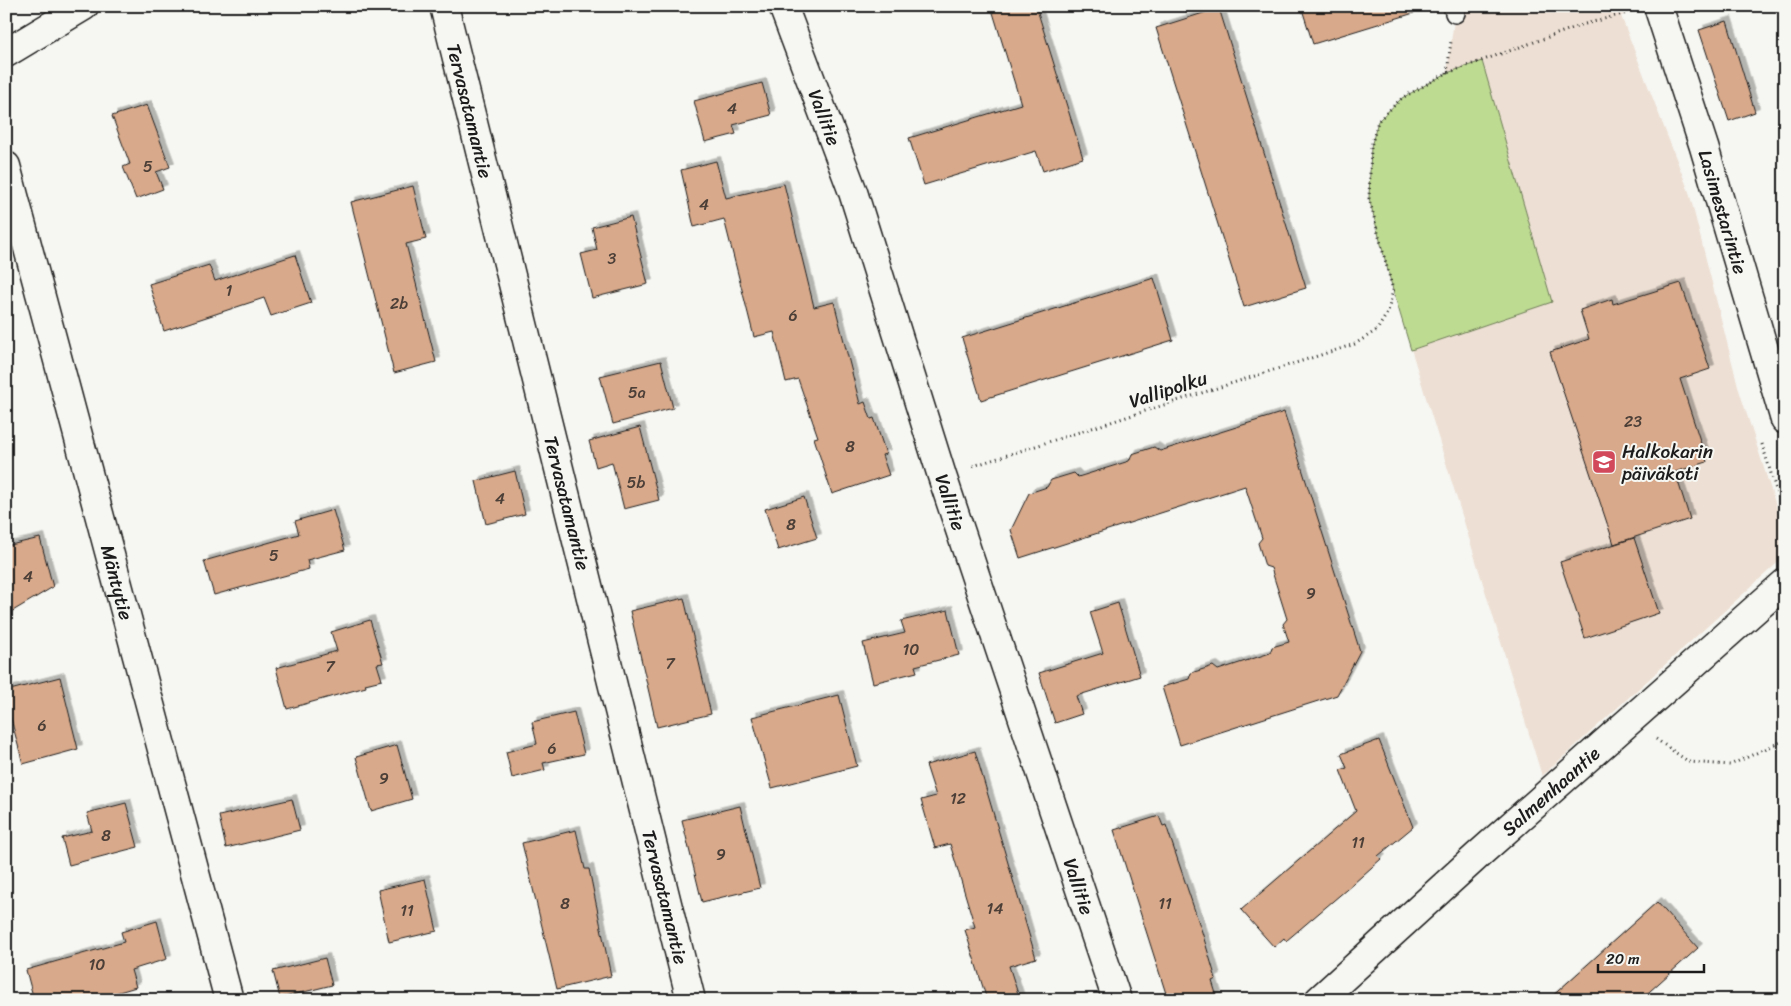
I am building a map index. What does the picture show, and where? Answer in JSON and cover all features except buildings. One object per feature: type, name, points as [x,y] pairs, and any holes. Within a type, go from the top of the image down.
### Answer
[{"type":"street","points":[[6,53],[84,6]]},
{"type":"street","name":"Tervasatamantie","points":[[444,6],[691,1000]]},
{"type":"street","name":"Vallitie","points":[[782,6],[853,192],[942,476],[1117,1000]]},
{"type":"street","name":"Lasimestarintie","points":[[1658,6],[1704,147],[1785,420]]},
{"type":"street","name":"Mäntytie","points":[[6,166],[229,1000]]},
{"type":"street","name":"Salmenhaantie","points":[[1319,1000],[1477,856],[1785,583]]},
{"type":"path","points":[[1454,10],[1447,73],[1585,24],[1628,13]]},
{"type":"path","name":"Vallipolku","points":[[970,467],[1356,344],[1377,330],[1388,312],[1393,290],[1369,198],[1370,147],[1378,121],[1402,98],[1447,73]]},
{"type":"path","points":[[1655,739],[1689,762],[1730,766],[1785,740]]},
{"type":"shaded area","name":"Halkokarin päiväkoti","points":[[1453,6],[1644,6],[1644,8],[1621,16],[1689,192],[1739,390],[1785,534],[1785,556],[1542,776],[1393,290],[1369,198],[1371,147],[1378,121],[1402,98],[1447,73],[1455,13]]},
{"type":"green space","points":[[1482,61],[1552,302],[1411,350],[1369,198],[1371,147],[1378,121],[1402,98],[1447,73]]},
{"type":"place","name":"Halkokarin päiväkoti","points":[[1604,462]]}]
